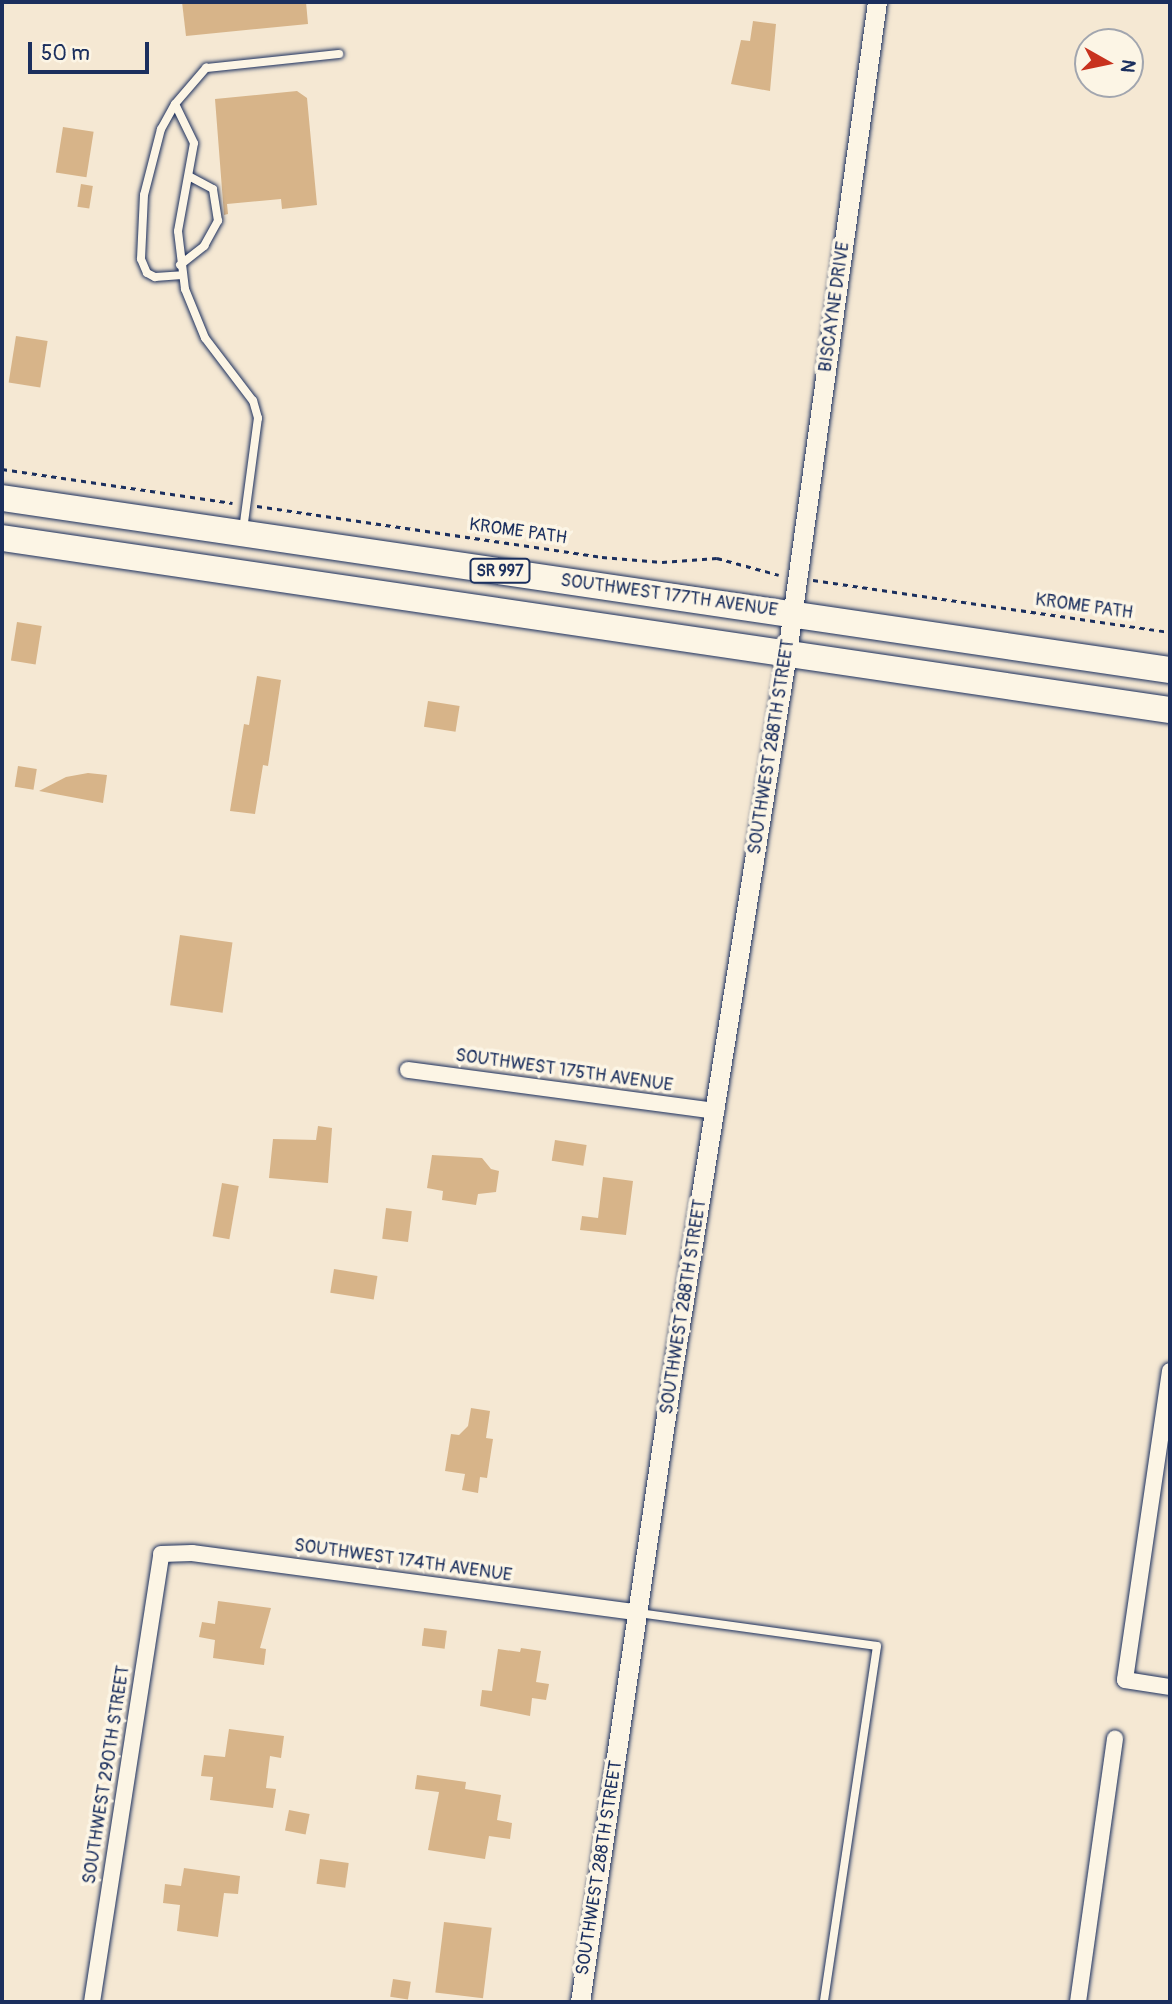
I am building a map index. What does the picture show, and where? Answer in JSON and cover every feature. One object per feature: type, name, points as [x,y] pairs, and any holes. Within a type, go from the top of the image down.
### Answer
[{"type":"highway","name":"SOUTHWEST 177TH AVENUE","points":[[2,498],[1170,670]]},
{"type":"highway","name":"SR 997","points":[[2,538],[1170,710]]},
{"type":"street","name":"BISCAYNE DRIVE","points":[[791,613],[877,2]]},
{"type":"street","name":"SOUTHWEST 288TH STREET","points":[[580,2002],[791,613]]},
{"type":"street","name":"SOUTHWEST 175TH AVENUE","points":[[408,1070],[716,1111]]},
{"type":"street","points":[[1170,1371],[1125,1680],[1170,1686]]},
{"type":"street","name":"SOUTHWEST 174TH AVENUE","points":[[161,1554],[192,1553],[639,1613]]},
{"type":"street","name":"SOUTHWEST 290TH STREET","points":[[92,2002],[161,1554]]},
{"type":"street","points":[[1078,2002],[1115,1739]]},
{"type":"lane","points":[[182,275],[155,277],[148,274],[141,259],[144,195],[161,129],[175,104],[205,68],[339,54]]},
{"type":"lane","points":[[175,104],[194,143],[190,177],[179,217],[182,275],[205,338],[257,410],[243,533]]},
{"type":"lane","points":[[180,265],[204,246],[218,221],[214,189],[190,177]]},
{"type":"lane","points":[[639,1613],[877,1646],[824,2002]]},
{"type":"path","points":[[2,469],[237,504]]},
{"type":"path","name":"KROME PATH","points":[[257,506],[603,557],[662,562],[717,558],[775,574]]},
{"type":"path","name":"KROME PATH","points":[[828,582],[1170,632]]},
{"type":"building","points":[[182,2],[306,2],[308,24],[186,36]]},
{"type":"building","points":[[753,21],[776,24],[770,91],[731,84],[741,40],[750,41]]},
{"type":"building","points":[[297,91],[307,98],[317,205],[282,209],[281,199],[227,204],[228,214],[224,215],[215,99]]},
{"type":"building","points":[[63,127],[94,132],[86,177],[56,172]]},
{"type":"building","points":[[81,184],[93,186],[89,209],[77,207]]},
{"type":"building","points":[[16,336],[48,341],[40,387],[9,382]]},
{"type":"building","points":[[17,622],[42,626],[36,664],[11,661]]},
{"type":"building","points":[[257,676],[281,680],[268,766],[263,765],[255,814],[230,811],[244,724],[249,725]]},
{"type":"building","points":[[428,701],[460,706],[456,732],[424,727]]},
{"type":"building","points":[[18,766],[37,769],[33,790],[15,787]]},
{"type":"building","points":[[88,773],[107,775],[103,803],[39,791],[66,777]]},
{"type":"building","points":[[180,935],[232,942],[223,1013],[170,1005]]},
{"type":"building","points":[[318,1126],[332,1128],[328,1183],[269,1178],[273,1139],[316,1140]]},
{"type":"building","points":[[555,1140],[587,1145],[583,1166],[552,1161]]},
{"type":"building","points":[[432,1155],[482,1158],[491,1169],[499,1171],[496,1192],[478,1194],[476,1205],[442,1200],[443,1191],[427,1188]]},
{"type":"building","points":[[603,1177],[633,1181],[626,1235],[580,1230],[582,1216],[598,1218]]},
{"type":"building","points":[[222,1183],[239,1186],[229,1239],[213,1236]]},
{"type":"building","points":[[386,1208],[412,1211],[408,1242],[382,1239]]},
{"type":"building","points":[[334,1269],[377,1276],[374,1300],[330,1293]]},
{"type":"building","points":[[471,1408],[490,1411],[486,1438],[493,1439],[487,1478],[480,1477],[478,1493],[462,1490],[465,1474],[445,1471],[451,1434],[459,1435],[468,1426]]},
{"type":"building","points":[[218,1601],[271,1608],[260,1648],[266,1649],[264,1665],[213,1658],[215,1640],[199,1637],[202,1622],[215,1624]]},
{"type":"building","points":[[424,1628],[447,1631],[445,1649],[422,1646]]},
{"type":"building","points":[[521,1648],[541,1651],[536,1682],[549,1684],[546,1700],[532,1698],[530,1716],[480,1706],[482,1690],[492,1691],[498,1649],[520,1652]]},
{"type":"building","points":[[229,1729],[284,1736],[281,1758],[270,1756],[266,1788],[276,1789],[273,1808],[210,1800],[213,1777],[201,1776],[204,1755],[225,1757]]},
{"type":"building","points":[[417,1775],[466,1782],[465,1789],[501,1795],[497,1820],[512,1823],[510,1839],[489,1836],[485,1859],[428,1850],[439,1792],[415,1789]]},
{"type":"building","points":[[289,1810],[310,1814],[306,1835],[285,1831]]},
{"type":"building","points":[[320,1859],[349,1863],[345,1888],[317,1884]]},
{"type":"building","points":[[184,1868],[240,1876],[238,1894],[224,1893],[218,1937],[177,1931],[180,1905],[163,1903],[165,1884],[181,1886]]},
{"type":"building","points":[[444,1922],[492,1928],[483,1998],[435,1992]]},
{"type":"building","points":[[393,1979],[411,1982],[408,2000],[390,1997]]}]
